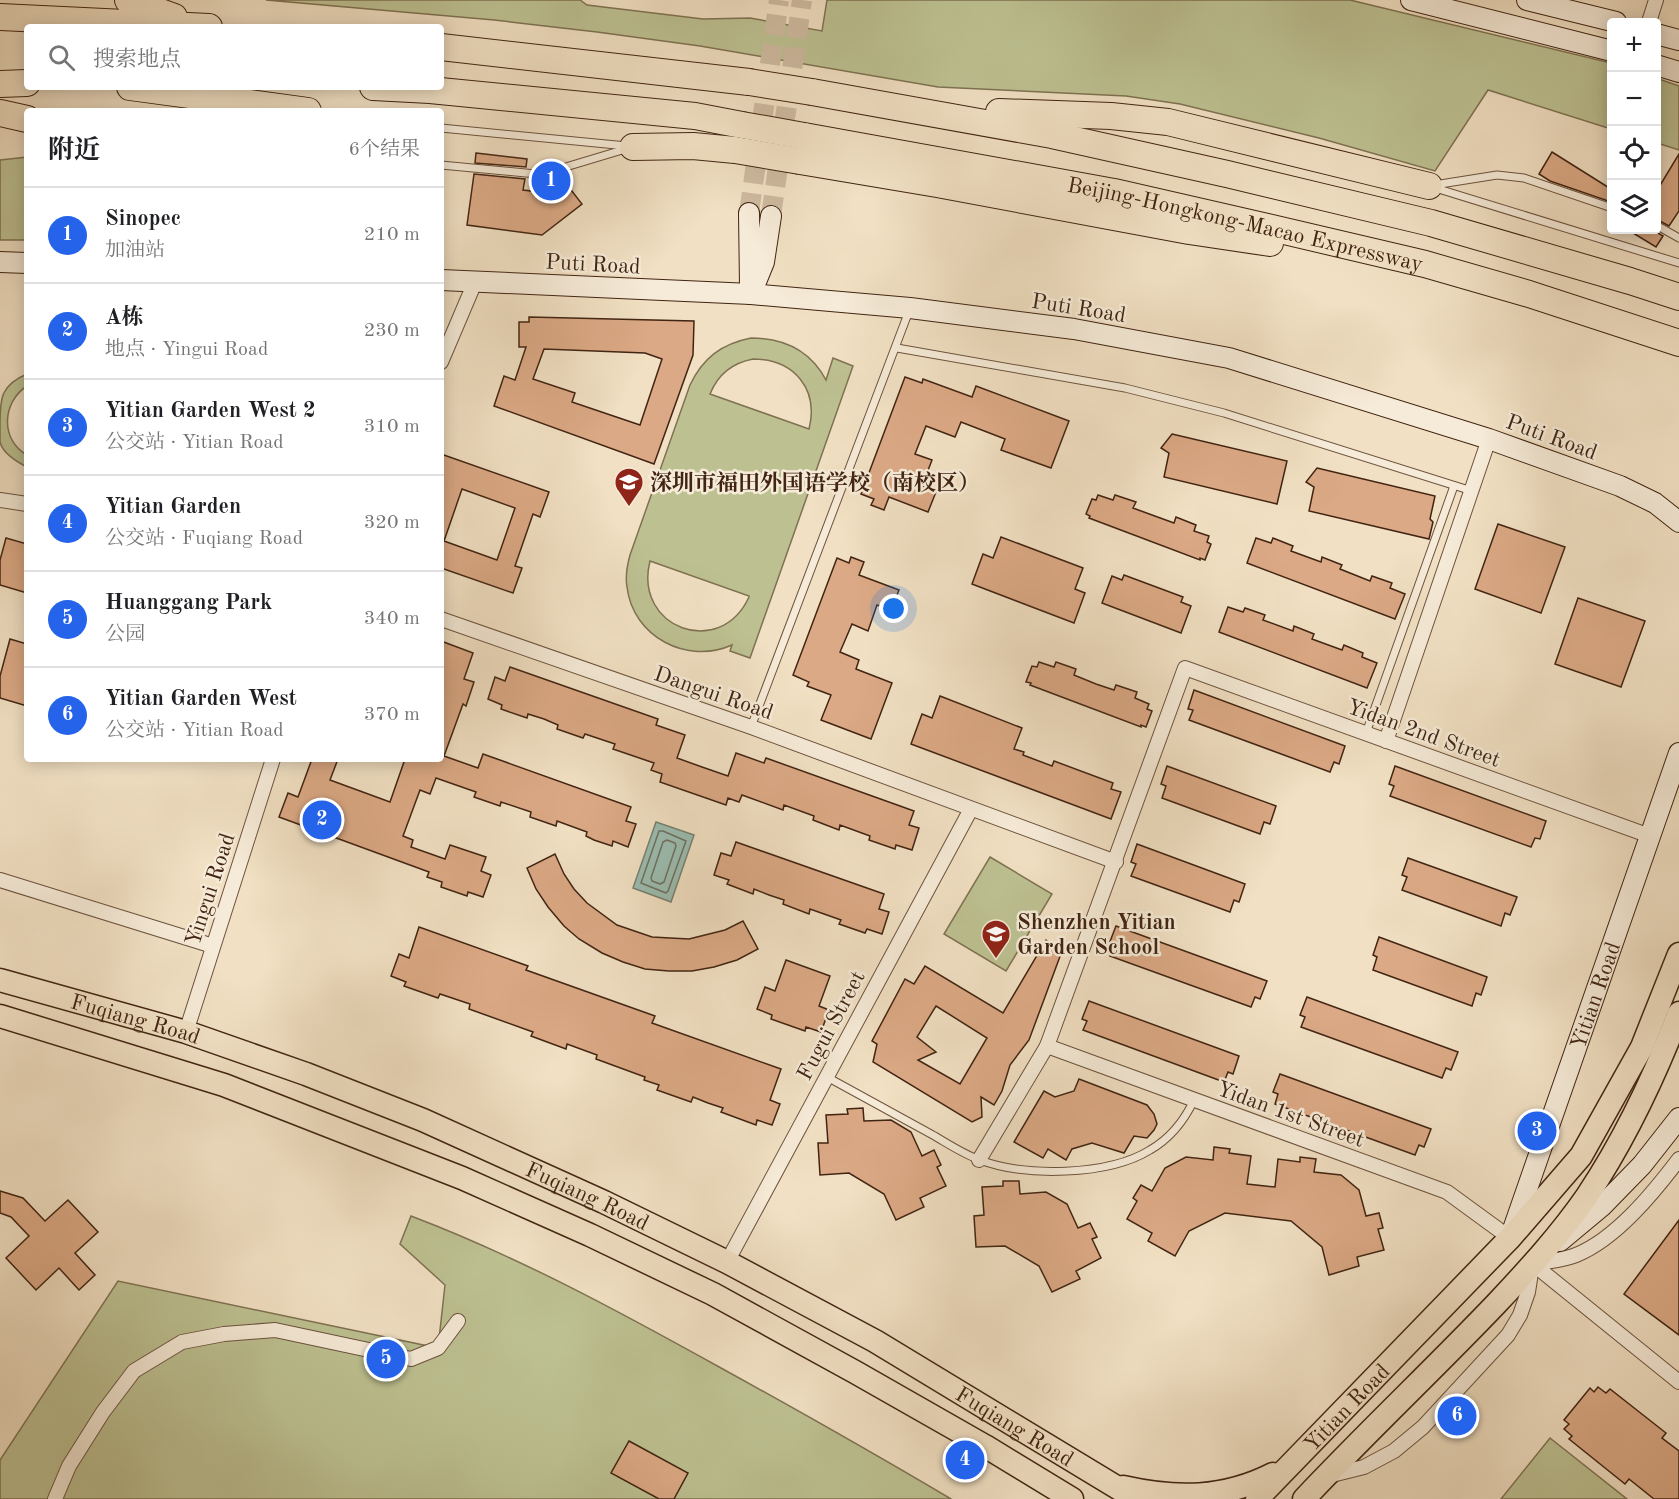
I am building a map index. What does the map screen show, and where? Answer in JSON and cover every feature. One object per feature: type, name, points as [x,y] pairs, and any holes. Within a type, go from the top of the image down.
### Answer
[{"type":"highway","points":[[128,0],[194,24]]},
{"type":"highway","points":[[0,16],[160,24]]},
{"type":"highway","name":"Beijing-Hongkong-Macao Expressway","points":[[444,47],[749,82],[1052,135],[1431,223],[1679,297]]},
{"type":"highway","points":[[0,84],[24,83]]},
{"type":"highway","points":[[152,90],[286,108]]},
{"type":"highway","name":"Beijing-Hongkong-Macao Expressway","points":[[430,90],[672,114],[1114,192],[1425,264],[1529,294],[1679,343]]},
{"type":"highway","points":[[911,109],[1111,116],[1168,122],[1429,186]]},
{"type":"highway","points":[[0,113],[24,118]]},
{"type":"highway","points":[[633,147],[693,146],[735,150],[937,183],[1189,231],[1425,264]]},
{"type":"main road","name":"Yitian Road","points":[[1257,1499],[1510,1238],[1581,1156],[1642,1047],[1679,954]]},
{"type":"main road","name":"Fuqiang Road","points":[[0,980],[186,1032],[306,1074],[423,1120],[604,1202],[727,1262],[875,1341],[1136,1499]]},
{"type":"main road","name":"Yitian Road","points":[[1304,1499],[1478,1323],[1533,1264],[1586,1197],[1620,1142],[1648,1089],[1679,1013]]},
{"type":"main road","name":"Fuqiang Road","points":[[0,1016],[224,1085],[430,1165],[537,1211],[713,1294],[985,1446],[1072,1499]]},
{"type":"main road","points":[[1110,1483],[1142,1492],[1203,1497],[1224,1494],[1256,1484],[1285,1468]]},
{"type":"main road","points":[[1316,1499],[1324,1477]]},
{"type":"street","points":[[1411,0],[1607,50]]},
{"type":"street","points":[[1527,0],[1607,20]]},
{"type":"street","points":[[1650,18],[1656,0]]},
{"type":"street","points":[[1661,35],[1679,40]]},
{"type":"street","points":[[1661,67],[1679,72]]},
{"type":"street","points":[[749,213],[751,294]]},
{"type":"street","points":[[751,294],[764,262],[771,216]]},
{"type":"street","points":[[0,262],[24,263]]},
{"type":"street","name":"Puti Road","points":[[444,280],[751,294],[910,308],[1074,329],[1229,358],[1489,439],[1620,486],[1655,503],[1679,522]]},
{"type":"street","points":[[444,355],[475,282]]},
{"type":"street","points":[[1386,741],[1489,439]]},
{"type":"street","points":[[0,500],[24,504]]},
{"type":"street","name":"Dangui Road","points":[[444,620],[751,727],[1116,862]]},
{"type":"street","name":"Yidan 2nd Street","points":[[1116,862],[1185,668],[1650,836]]},
{"type":"street","name":"Yitian Road","points":[[1510,1238],[1679,753]]},
{"type":"street","name":"Yingui Road","points":[[186,1032],[272,762]]},
{"type":"street","name":"Fugui Street","points":[[727,1262],[971,809]]},
{"type":"street","points":[[979,1160],[1047,1046],[1116,862]]},
{"type":"street","points":[[0,880],[213,946]]},
{"type":"street","name":"Yidan 1st Street","points":[[1047,1046],[1447,1192],[1510,1238]]},
{"type":"street","name":"Yitian Road","points":[[1533,1264],[1602,1206],[1642,1165],[1679,1118]]},
{"type":"street","points":[[1533,1264],[1576,1255],[1609,1235],[1633,1213],[1679,1159]]},
{"type":"street","points":[[1533,1264],[1679,1382]]},
{"type":"street","points":[[1324,1477],[1364,1467],[1394,1451],[1423,1427],[1508,1335],[1520,1315],[1528,1292],[1533,1264]]},
{"type":"street","points":[[55,1499],[69,1466],[103,1412],[134,1371],[182,1342],[224,1334],[275,1330],[411,1359],[438,1348],[458,1321]]},
{"type":"lane","points":[[444,128],[633,147]]},
{"type":"lane","points":[[444,165],[536,174],[633,147]]},
{"type":"lane","points":[[1429,186],[1497,175],[1524,178],[1607,207]]},
{"type":"lane","points":[[1429,186],[1679,263]]},
{"type":"lane","points":[[1661,228],[1679,238]]},
{"type":"lane","points":[[751,727],[897,348],[910,308]]},
{"type":"lane","points":[[897,348],[1136,390],[1224,413],[1472,491]]},
{"type":"lane","points":[[1366,734],[1454,486]]},
{"type":"lane","points":[[827,1077],[979,1160],[1018,1170],[1082,1171],[1116,1164],[1149,1151],[1173,1133],[1185,1118],[1194,1100]]},
{"type":"green space","points":[[266,0],[580,0],[587,5],[703,19],[750,18],[822,31],[827,0],[1350,0],[1607,62],[1607,128],[1488,90],[1435,171],[1319,138],[1180,104],[1126,96],[938,87],[700,46],[494,20]]},
{"type":"green space","points":[[1661,80],[1679,86],[1679,150],[1661,144]]},
{"type":"green space","points":[[24,157],[24,240],[0,240],[0,160]]},
{"type":"green space","points":[[751,338],[785,343],[812,361],[826,380],[833,358],[853,366],[750,658],[730,651],[732,645],[715,650],[697,651],[681,649],[665,642],[651,633],[640,620],[631,605],[626,579],[630,555],[690,385],[707,360],[722,348]],"holes":[[[753,359],[780,364],[800,379],[810,401],[809,429],[710,394],[717,381],[727,370]],[[650,561],[749,596],[749,597],[736,616],[719,627],[700,631],[682,628],[666,618],[654,604],[648,584]]]},
{"type":"green space","points":[[24,375],[24,389],[13,401],[8,421],[12,440],[24,453],[24,466],[11,457],[0,442],[2,399],[7,388]]},
{"type":"green space","points":[[990,857],[1052,894],[1006,971],[944,934]]},
{"type":"green space","points":[[411,1216],[491,1249],[607,1306],[779,1400],[951,1499],[0,1499],[0,1460],[118,1281],[438,1348],[445,1285],[400,1244]]},
{"type":"green space","points":[[1550,1438],[1627,1499],[1501,1499]]},
{"type":"water","points":[[656,822],[694,835],[671,902],[633,888]]},
{"type":"building","points":[[1552,152],[1607,186],[1607,201],[1550,181],[1539,174]]},
{"type":"building","points":[[476,153],[527,159],[526,167],[475,163]]},
{"type":"building","points":[[1679,154],[1679,211],[1669,226],[1661,222],[1661,184]]},
{"type":"building","points":[[474,174],[525,179],[523,190],[557,194],[568,186],[582,204],[542,235],[467,225]]},
{"type":"building","points":[[1635,234],[1663,236],[1656,247]]},
{"type":"building","points":[[529,317],[694,321],[693,355],[654,464],[494,406],[504,376],[515,380],[526,347],[519,347],[519,322],[529,322]],"holes":[[[544,349],[645,353],[662,359],[640,425],[572,402],[575,393],[533,379]]]},
{"type":"building","points":[[905,377],[922,383],[923,379],[972,397],[976,386],[1069,421],[1051,468],[1001,450],[1005,439],[961,422],[955,437],[926,426],[915,454],[932,460],[922,486],[936,492],[928,512],[889,497],[884,510],[871,505],[874,499],[861,494]]},
{"type":"building","points":[[1172,434],[1287,461],[1277,504],[1164,477],[1169,453],[1161,448]]},
{"type":"building","points":[[444,455],[549,492],[540,517],[533,514],[515,566],[522,568],[513,593],[444,569],[444,541]],"holes":[[[462,489],[515,508],[497,560],[444,541]]]},
{"type":"building","points":[[1317,468],[1435,496],[1429,539],[1309,511],[1314,487],[1306,482]]},
{"type":"building","points":[[1098,495],[1113,500],[1115,495],[1136,502],[1133,508],[1174,523],[1176,517],[1196,525],[1194,531],[1209,536],[1207,542],[1211,544],[1205,560],[1089,518],[1090,516],[1086,514],[1092,499],[1096,500]]},
{"type":"building","points":[[1498,524],[1565,547],[1541,613],[1475,589]]},
{"type":"building","points":[[1001,537],[1083,568],[1075,589],[1085,593],[1074,623],[972,584],[983,554],[993,558]]},
{"type":"building","points":[[6,538],[24,543],[24,592],[0,585],[0,560]]},
{"type":"building","points":[[1256,538],[1271,543],[1273,538],[1293,546],[1291,551],[1321,562],[1322,557],[1342,565],[1340,569],[1370,581],[1372,576],[1392,583],[1390,588],[1405,594],[1395,619],[1247,563]]},
{"type":"building","points":[[851,557],[864,562],[859,575],[899,590],[891,610],[877,605],[868,631],[852,624],[840,652],[859,660],[856,669],[892,683],[871,739],[821,720],[831,695],[807,686],[809,682],[793,675],[837,558],[849,563]]},
{"type":"building","points":[[1124,575],[1183,597],[1181,602],[1191,606],[1181,633],[1102,603],[1112,576],[1122,580]]},
{"type":"building","points":[[1578,598],[1645,621],[1621,687],[1555,664]]},
{"type":"building","points":[[1228,607],[1243,612],[1245,608],[1265,615],[1263,620],[1293,631],[1294,626],[1314,634],[1312,639],[1342,650],[1344,645],[1363,653],[1362,657],[1377,663],[1367,688],[1219,632]]},
{"type":"building","points":[[10,639],[24,643],[24,705],[0,698],[0,676]]},
{"type":"building","points":[[444,642],[473,653],[464,679],[474,682],[466,706],[463,704],[444,756]]},
{"type":"building","points":[[1039,662],[1054,667],[1056,662],[1076,669],[1074,675],[1096,684],[1114,690],[1116,685],[1137,692],[1135,698],[1149,704],[1147,709],[1152,711],[1146,727],[1030,685],[1031,683],[1026,682],[1032,666],[1037,667]]},
{"type":"building","points":[[510,667],[658,719],[656,725],[685,735],[677,758],[702,767],[728,776],[736,753],[764,763],[766,758],[914,811],[909,825],[919,828],[912,850],[896,845],[895,849],[869,840],[870,836],[840,825],[839,830],[813,820],[814,816],[784,805],[783,810],[742,795],[739,802],[728,798],[726,805],[660,782],[662,774],[651,770],[654,763],[613,749],[615,744],[585,734],[583,738],[557,729],[558,725],[544,719],[528,714],[527,718],[501,709],[502,705],[488,699],[495,677],[505,681]]},
{"type":"building","points":[[1194,690],[1345,746],[1339,764],[1334,762],[1330,772],[1189,720],[1193,710],[1188,709]]},
{"type":"building","points":[[940,696],[1022,728],[1014,749],[1024,752],[1023,755],[1052,766],[1054,761],[1113,783],[1111,789],[1121,792],[1111,819],[911,744],[922,714],[932,718]]},
{"type":"building","points":[[483,754],[631,807],[626,821],[636,824],[628,847],[613,841],[612,846],[586,836],[587,832],[557,821],[556,826],[530,817],[531,812],[501,802],[500,806],[474,797],[476,792],[436,778],[430,794],[420,790],[403,836],[413,840],[411,847],[445,859],[450,845],[486,857],[481,871],[491,875],[483,897],[468,892],[467,896],[441,887],[442,882],[427,877],[429,872],[279,817],[288,793],[298,797],[311,762],[337,762],[330,780],[390,802],[404,762],[444,762],[444,756],[478,768]]},
{"type":"building","points":[[1167,766],[1276,806],[1270,824],[1264,822],[1260,834],[1162,798],[1166,786],[1161,784]]},
{"type":"building","points":[[1395,766],[1546,821],[1540,839],[1535,838],[1531,847],[1390,796],[1394,786],[1389,784]]},
{"type":"building","points":[[736,842],[884,894],[879,909],[889,912],[882,934],[867,929],[865,933],[839,924],[841,920],[810,909],[809,914],[783,904],[784,900],[754,889],[753,894],[727,884],[729,880],[714,875],[721,853],[731,856]]},
{"type":"building","points":[[1137,844],[1245,884],[1239,902],[1234,900],[1230,912],[1131,876],[1136,864],[1131,862]]},
{"type":"building","points":[[555,854],[574,889],[587,903],[617,925],[652,937],[689,939],[725,930],[743,921],[758,949],[737,960],[692,971],[645,969],[602,953],[579,939],[564,926],[536,889],[527,868]]},
{"type":"building","points":[[1408,858],[1517,897],[1510,915],[1505,913],[1501,926],[1402,890],[1407,877],[1402,875]]},
{"type":"building","points":[[1116,926],[1267,981],[1260,999],[1255,997],[1251,1007],[1110,956],[1114,946],[1109,944]]},
{"type":"building","points":[[419,927],[528,966],[526,970],[655,1016],[652,1023],[781,1069],[770,1100],[780,1104],[772,1125],[757,1120],[756,1125],[721,1112],[723,1108],[693,1097],[691,1102],[657,1090],[659,1085],[644,1080],[645,1077],[596,1059],[597,1055],[567,1044],[566,1049],[531,1036],[533,1032],[469,1009],[470,1004],[440,994],[438,998],[404,986],[406,982],[391,976],[399,954],[409,958]]},
{"type":"building","points":[[1379,937],[1487,977],[1481,995],[1476,993],[1472,1006],[1373,970],[1377,957],[1373,955]]},
{"type":"building","points":[[1046,940],[1062,951],[1029,1040],[1010,1065],[1002,1091],[994,1105],[981,1097],[982,1117],[972,1122],[873,1062],[877,1044],[872,1041],[905,979],[914,984],[925,966],[1003,1013]],"holes":[[[936,1006],[987,1038],[960,1084],[918,1060],[936,1052],[917,1037]]]},
{"type":"building","points":[[786,960],[830,976],[819,1006],[829,1010],[821,1032],[806,1027],[805,1031],[771,1019],[772,1015],[757,1009],[765,987],[775,991]]},
{"type":"building","points":[[1307,997],[1458,1052],[1451,1070],[1446,1068],[1442,1078],[1301,1027],[1305,1017],[1300,1015]]},
{"type":"building","points":[[1089,1001],[1239,1056],[1233,1074],[1228,1072],[1224,1082],[1083,1030],[1087,1021],[1082,1019]]},
{"type":"building","points":[[1280,1074],[1431,1129],[1424,1147],[1419,1145],[1415,1155],[1275,1104],[1278,1094],[1273,1092]]},
{"type":"building","points":[[1079,1079],[1147,1105],[1154,1114],[1157,1124],[1154,1130],[1147,1138],[1134,1136],[1124,1153],[1092,1143],[1072,1149],[1066,1160],[1048,1149],[1043,1158],[1014,1142],[1044,1091],[1055,1097],[1074,1091]]},
{"type":"building","points":[[863,1108],[864,1121],[891,1120],[911,1132],[922,1156],[934,1150],[941,1165],[937,1167],[946,1186],[920,1198],[924,1207],[896,1220],[884,1194],[849,1173],[820,1175],[818,1143],[828,1143],[826,1115],[848,1114],[847,1109]]},
{"type":"building","points":[[1214,1147],[1230,1149],[1229,1153],[1251,1156],[1247,1184],[1275,1187],[1278,1159],[1300,1162],[1300,1157],[1316,1159],[1314,1172],[1341,1175],[1359,1190],[1366,1216],[1379,1213],[1383,1228],[1378,1229],[1384,1250],[1357,1257],[1359,1266],[1329,1275],[1322,1247],[1291,1221],[1225,1213],[1189,1231],[1175,1256],[1148,1241],[1152,1233],[1127,1219],[1137,1201],[1133,1198],[1141,1185],[1152,1191],[1165,1168],[1186,1157],[1213,1160]]},
{"type":"building","points":[[1003,1181],[1019,1181],[1020,1194],[1046,1192],[1067,1204],[1078,1228],[1090,1223],[1097,1237],[1092,1239],[1101,1258],[1076,1271],[1080,1279],[1052,1292],[1039,1266],[1005,1246],[976,1247],[974,1216],[984,1215],[982,1187],[1003,1186]]},
{"type":"building","points":[[0,1191],[23,1198],[45,1221],[68,1200],[98,1232],[75,1253],[95,1275],[79,1290],[59,1268],[36,1290],[6,1258],[29,1236],[11,1217],[0,1213]]},
{"type":"building","points":[[1679,1220],[1679,1335],[1624,1294]]},
{"type":"building","points":[[1598,1387],[1606,1393],[1610,1389],[1666,1433],[1662,1438],[1679,1451],[1679,1499],[1654,1499],[1629,1479],[1625,1484],[1569,1439],[1572,1436],[1564,1429],[1569,1424],[1564,1420],[1590,1388],[1594,1392]]},
{"type":"building","points":[[629,1441],[688,1473],[674,1499],[659,1499],[611,1473]]},
{"type":"tunnel","points":[[749,213],[779,0]]},
{"type":"tunnel","points":[[771,216],[802,0]]},
{"type":"place","name":"Sinopec","points":[[551,181]]},
{"type":"place","name":"深圳市福田外国语学校（南校区）","points":[[629,508]]},
{"type":"place","name":"A栋","points":[[322,820]]},
{"type":"place","name":"Shenzhen Yitian Garden School","points":[[996,960]]},
{"type":"place","name":"Yitian Garden West 2","points":[[1537,1131]]},
{"type":"place","name":"Huanggang Park","points":[[386,1359]]},
{"type":"place","name":"Yitian Garden West","points":[[1457,1416]]},
{"type":"place","name":"Yitian Garden","points":[[965,1460]]}]
